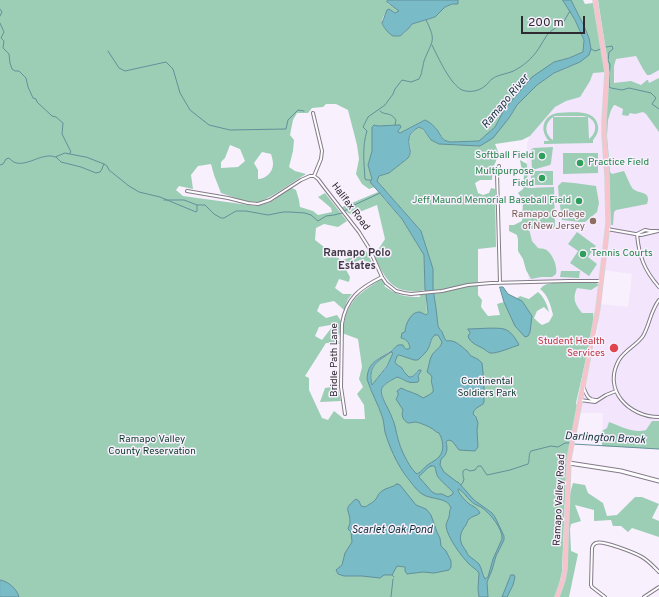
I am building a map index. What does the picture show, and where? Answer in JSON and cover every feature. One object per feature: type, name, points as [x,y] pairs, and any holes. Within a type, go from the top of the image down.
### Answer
[{"type":"main road","name":"Ramapo Valley Road","points":[[557,597],[565,570],[569,463],[580,400],[595,331],[607,229],[604,114],[607,73],[595,0]]},
{"type":"main road","points":[[569,463],[615,470],[659,481]]},
{"type":"street","points":[[187,191],[258,204],[270,200],[308,176],[314,176],[321,159],[322,150],[313,113]]},
{"type":"street","points":[[499,166],[497,172],[500,283]]},
{"type":"street","name":"Halifax Road","points":[[314,176],[318,179],[364,240],[382,277],[389,286],[400,292],[408,294],[424,293],[490,282],[602,281]]},
{"type":"street","points":[[607,229],[641,235],[659,231]]},
{"type":"street","points":[[637,234],[642,260],[649,274],[659,287]]},
{"type":"street","name":"Bridle Path Lane","points":[[345,414],[341,387],[341,334],[344,314],[348,304],[358,292],[366,285],[382,277]]},
{"type":"street","points":[[659,300],[653,309],[646,330],[640,340],[622,356],[617,366],[614,378],[616,391],[620,399],[629,408],[642,414],[659,417]]},
{"type":"street","points":[[583,386],[588,397],[593,400],[600,399]]},
{"type":"street","points":[[580,400],[595,402],[609,393],[616,391]]},
{"type":"street","points":[[605,597],[591,585],[592,548],[596,543],[610,545],[636,554],[651,564],[659,572]]},
{"type":"street","points":[[644,597],[659,587]]},
{"type":"shaded area","name":"Ramapo College of New Jersey","points":[[598,0],[659,0],[659,449],[602,446],[603,413],[580,413],[599,324],[565,325],[568,280],[528,281],[527,143],[530,136],[589,67],[608,65]],"holes":[[[603,270],[632,274],[628,307],[599,304]]]},
{"type":"green space","points":[[0,0],[388,0],[387,3],[400,11],[395,13],[389,9],[382,20],[382,23],[392,34],[400,36],[412,24],[435,17],[445,7],[452,4],[458,4],[458,0],[563,0],[575,20],[584,40],[583,52],[554,62],[504,110],[495,127],[479,141],[447,141],[443,139],[440,133],[425,120],[400,133],[398,131],[401,127],[398,125],[372,127],[372,151],[368,165],[372,179],[370,182],[375,187],[369,189],[362,184],[356,174],[359,159],[348,110],[336,104],[326,104],[323,107],[312,108],[308,113],[297,113],[293,120],[290,135],[294,140],[289,167],[295,171],[306,174],[262,201],[253,202],[221,193],[211,164],[198,166],[191,175],[193,189],[179,186],[176,190],[183,196],[256,206],[274,200],[290,187],[296,190],[300,207],[313,211],[318,215],[332,212],[331,208],[318,197],[325,193],[347,221],[338,227],[324,224],[316,228],[315,240],[341,260],[353,257],[365,250],[367,252],[372,263],[360,260],[345,268],[350,277],[349,282],[339,279],[335,288],[343,294],[352,294],[348,299],[344,310],[334,301],[320,304],[317,311],[326,318],[337,315],[342,322],[339,337],[336,324],[319,327],[315,336],[322,340],[332,327],[335,328],[336,336],[340,344],[326,343],[305,376],[309,378],[309,390],[322,418],[328,420],[334,411],[344,419],[365,419],[364,405],[357,394],[363,387],[359,379],[362,367],[358,339],[342,333],[346,314],[355,299],[362,292],[380,280],[383,280],[386,284],[384,286],[401,295],[420,297],[420,294],[426,293],[427,315],[419,312],[405,327],[405,332],[401,338],[407,341],[410,348],[408,350],[397,345],[390,352],[376,360],[370,368],[370,383],[384,423],[393,423],[381,393],[383,386],[397,377],[409,382],[419,380],[418,376],[421,371],[417,371],[414,375],[409,377],[404,370],[396,364],[395,362],[397,356],[399,355],[418,360],[429,347],[433,336],[439,335],[433,289],[433,269],[421,231],[377,181],[379,176],[389,173],[408,158],[411,152],[409,139],[413,132],[419,127],[431,140],[480,146],[509,118],[517,105],[537,85],[554,73],[580,62],[589,38],[571,0],[583,0],[585,4],[593,3],[605,72],[593,73],[580,97],[566,101],[555,107],[530,136],[522,140],[495,144],[499,154],[493,168],[492,180],[480,180],[475,183],[478,193],[483,195],[489,193],[491,188],[495,189],[496,247],[478,249],[478,295],[482,300],[481,307],[488,316],[500,315],[497,304],[504,302],[509,312],[526,308],[522,301],[516,299],[520,296],[529,299],[538,292],[545,301],[549,312],[544,307],[537,311],[534,318],[542,325],[549,322],[553,315],[547,297],[540,289],[543,286],[559,282],[596,283],[599,285],[591,290],[577,288],[575,295],[576,304],[582,313],[593,313],[594,324],[576,403],[577,406],[566,472],[562,572],[555,597],[0,597]],"holes":[[[230,145],[240,149],[245,161],[238,167],[221,168],[221,162],[225,158]],[[262,152],[271,154],[273,167],[266,176],[258,179],[258,170],[254,163]]]},
{"type":"green space","points":[[598,0],[659,0],[659,70],[647,75],[636,56],[616,59],[614,66],[614,83],[631,81],[641,85],[647,80],[649,83],[659,78],[659,132],[643,112],[635,114],[630,113],[628,116],[622,115],[623,109],[615,105],[611,110],[608,120],[607,136],[610,172],[612,174],[624,171],[633,189],[648,197],[647,204],[616,210],[614,212],[613,225],[611,225],[606,136],[609,71]]},
{"type":"green space","points":[[575,112],[592,116],[596,120],[598,126],[597,134],[593,140],[593,143],[544,144],[544,141],[549,141],[544,132],[544,124],[548,117],[557,113]],"holes":[[[583,116],[588,117],[553,117]],[[553,117],[553,140],[548,134],[546,127]],[[588,117],[594,122],[595,131],[589,139]]]},
{"type":"green space","name":"Softball Field","points":[[553,147],[550,165],[532,170],[531,150],[533,148]]},
{"type":"green space","name":"Practice Field","points":[[563,153],[598,153],[598,173],[563,174]]},
{"type":"green space","points":[[520,160],[527,164],[528,188],[554,187],[555,227],[553,229],[529,229],[532,241],[538,248],[547,250],[554,260],[556,274],[552,277],[531,279],[518,251],[517,235],[509,231],[509,225],[514,225],[522,221],[523,200],[518,193],[523,189],[524,174]]},
{"type":"green space","name":"Multipurpose Field","points":[[531,171],[553,171],[553,185],[531,185]]},
{"type":"green space","name":"Jeff Maund Memorial Baseball Field","points":[[562,182],[596,186],[599,203],[597,212],[585,222],[562,220],[558,186]]},
{"type":"green space","points":[[378,192],[402,219],[424,255],[425,290],[402,290],[387,279],[380,268],[374,256],[385,239],[377,205],[352,215],[340,208]]},
{"type":"green space","name":"Tennis Courts","points":[[577,232],[596,246],[588,257],[597,264],[589,276],[570,263],[578,251],[568,244]]},
{"type":"green space","points":[[561,271],[580,271],[579,278],[560,277]]},
{"type":"green space","points":[[391,352],[393,353],[387,365],[372,385],[373,368],[377,362]]},
{"type":"green space","points":[[337,386],[341,401],[320,402],[325,388]]},
{"type":"green space","points":[[652,421],[659,421],[659,449],[602,446],[602,431],[607,428],[609,422],[627,429],[641,431],[646,430]]},
{"type":"green space","points":[[573,483],[585,485],[588,493],[603,503],[607,516],[617,515],[635,497],[642,497],[659,504],[652,518],[659,521],[659,537],[632,528],[628,532],[621,526],[613,526],[611,520],[594,521],[594,510],[575,505],[581,521],[571,524],[571,551],[578,554],[569,597],[559,597],[565,574],[568,501]]},
{"type":"water","points":[[388,0],[458,0],[458,4],[452,4],[445,7],[435,17],[412,24],[400,36],[393,36],[386,30],[382,23],[387,10],[389,9],[395,13],[399,11],[387,2]]},
{"type":"water","points":[[563,0],[571,0],[584,26],[589,38],[591,49],[589,55],[580,62],[554,73],[537,85],[517,105],[493,138],[480,146],[439,144],[431,140],[423,129],[419,127],[412,132],[409,137],[410,153],[408,158],[389,173],[379,176],[377,181],[421,231],[433,269],[433,289],[439,328],[447,341],[457,343],[471,356],[482,363],[484,402],[473,414],[478,423],[478,447],[475,451],[459,450],[452,441],[448,440],[446,442],[447,447],[445,456],[441,459],[440,465],[444,472],[458,482],[474,500],[492,513],[504,536],[504,540],[496,556],[487,582],[488,597],[479,597],[479,573],[459,552],[447,531],[446,525],[451,508],[449,504],[443,500],[422,494],[403,471],[396,460],[389,443],[385,432],[383,418],[367,379],[369,369],[374,362],[398,345],[403,345],[406,349],[410,348],[407,341],[401,338],[402,333],[405,332],[407,322],[411,316],[417,312],[426,315],[428,313],[425,290],[424,255],[402,219],[370,182],[372,179],[368,165],[372,151],[372,127],[374,125],[400,125],[401,127],[398,132],[400,133],[425,120],[429,122],[438,131],[442,138],[447,141],[479,141],[495,127],[504,110],[532,77],[554,62],[583,52],[584,40],[575,20]],"holes":[[[435,335],[438,335],[442,342],[433,353],[427,372],[432,377],[431,381],[433,392],[423,398],[401,388],[397,391],[398,395],[396,399],[403,410],[402,416],[406,422],[416,422],[428,426],[439,433],[442,439],[443,448],[439,457],[417,474],[409,465],[402,450],[391,414],[381,390],[385,385],[397,377],[409,382],[418,382],[418,376],[421,370],[419,370],[415,375],[409,377],[395,362],[397,356],[399,355],[418,360],[427,351]],[[391,352],[393,353],[387,366],[372,385],[371,373],[378,362]],[[429,467],[435,467],[438,477],[453,492],[453,494],[448,497],[432,492],[419,477]],[[458,490],[461,490],[472,502],[488,513],[498,526],[502,535],[502,539],[493,559],[488,577],[485,579],[479,564],[468,555],[460,539],[462,530],[468,520],[480,513],[465,500]]]},
{"type":"water","points":[[500,287],[503,287],[508,294],[522,301],[532,316],[528,336],[525,337],[515,326],[504,302]]},
{"type":"water","points":[[501,328],[511,333],[519,345],[490,353],[470,340],[468,336],[470,333],[468,329]]},
{"type":"water","name":"Scarlet Oak Pond","points":[[397,484],[400,485],[416,505],[426,509],[431,515],[440,538],[441,546],[446,551],[451,561],[451,567],[449,570],[434,573],[423,572],[407,574],[405,567],[397,566],[392,575],[384,575],[380,578],[344,576],[338,574],[336,570],[342,565],[345,553],[352,542],[351,532],[348,529],[350,522],[348,510],[349,505],[356,499],[359,501],[361,506],[365,507],[375,500],[382,491]]},
{"type":"water","points":[[511,575],[514,575],[515,577],[513,585],[507,597],[502,597],[510,577]]},
{"type":"water","points":[[0,580],[12,586],[19,597],[0,597]]},
{"type":"waterway","points":[[0,9],[2,12],[0,16]]},
{"type":"waterway","name":"Ramapo River","points":[[432,45],[453,82],[462,90],[474,91],[483,88],[495,77],[514,71],[527,62],[537,51],[549,33],[563,23],[570,11]]},
{"type":"waterway","points":[[371,180],[365,179],[364,149],[367,131],[363,127],[368,117],[385,105],[402,80],[411,82],[419,79],[432,41],[431,33],[426,20]]},
{"type":"waterway","points":[[0,23],[4,32],[1,38],[4,41],[3,48],[9,54],[12,69],[19,71],[26,78],[33,98],[36,99],[37,102],[52,116],[56,117],[63,123],[62,134],[71,152],[69,154]]},
{"type":"waterway","points":[[606,47],[612,46],[613,49],[609,52],[608,61],[610,64],[609,87],[622,90],[629,88],[651,93],[656,98],[652,104],[659,109]]},
{"type":"waterway","points":[[591,49],[595,51],[601,49]]},
{"type":"waterway","points":[[108,51],[119,68],[125,71],[166,62],[173,69],[180,93],[190,110],[209,125],[230,130],[286,129],[288,120],[298,110],[304,111]]},
{"type":"waterway","points":[[380,111],[394,117],[396,120],[395,125]]},
{"type":"waterway","points":[[0,165],[9,158],[14,162],[25,163],[44,157],[55,157],[65,153],[86,157],[104,164],[109,170],[139,192],[160,197],[196,212],[197,205]]},
{"type":"waterway","points":[[56,157],[61,162],[81,167],[96,173],[101,171],[104,164]]},
{"type":"waterway","points":[[164,200],[184,200],[197,205],[205,205],[214,214],[221,218],[224,218],[236,211],[246,211],[268,215],[290,212],[305,213],[311,215],[318,221],[326,216],[342,213],[350,207],[380,193]]},
{"type":"waterway","name":"Darlington Brook","points":[[461,485],[464,479],[463,471],[466,469],[470,471],[475,470],[478,466],[481,466],[487,475],[510,470],[528,464],[531,451],[551,446],[558,447],[565,443],[570,443]]},
{"type":"waterway","name":"Darlington Brook","points":[[573,444],[659,449]]},
{"type":"waterway","points":[[391,597],[393,579]]},
{"type":"place","name":"Softball Field","points":[[542,156]]},
{"type":"place","name":"Practice Field","points":[[580,163]]},
{"type":"place","name":"Multipurpose Field","points":[[542,178]]},
{"type":"place","name":"Jeff Maund Memorial Baseball Field","points":[[579,201]]},
{"type":"place","name":"Ramapo College of New Jersey","points":[[593,221]]},
{"type":"place","name":"Tennis Courts","points":[[583,254]]},
{"type":"place","name":"Student Health Services","points":[[614,348]]},
{"type":"district","name":"Ramapo Polo Estates","points":[[357,260]]},
{"type":"park label","name":"Continental Soldiers Park","points":[[487,388]]},
{"type":"park label","name":"Ramapo Valley County Reservation","points":[[152,446]]}]
